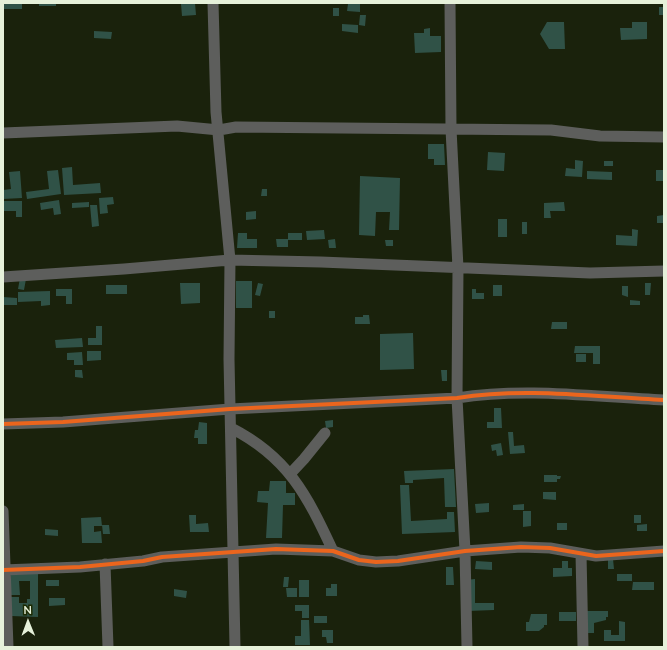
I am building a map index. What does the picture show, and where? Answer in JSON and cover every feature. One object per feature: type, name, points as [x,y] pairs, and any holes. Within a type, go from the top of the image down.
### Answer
[{"type":"street","points":[[213,3],[216,112],[219,130],[220,163],[230,260],[230,409],[235,647]]},
{"type":"street","points":[[450,3],[451,129],[458,268],[457,398],[465,551],[467,647]]},
{"type":"street","points":[[3,133],[177,126],[219,130],[236,127],[551,130],[600,136],[664,137]]},
{"type":"street","points":[[3,277],[230,260],[321,262],[590,273],[664,271]]},
{"type":"street","points":[[3,424],[63,422],[230,409],[457,398],[489,393],[560,392],[613,398],[664,400]]},
{"type":"street","points":[[231,428],[252,438],[290,474],[310,503],[333,551]]},
{"type":"street","points":[[290,474],[325,433]]},
{"type":"street","points":[[3,511],[8,647]]},
{"type":"street","points":[[4,570],[105,564],[142,561],[162,557],[276,549],[333,551],[359,560],[376,562],[412,559],[465,551],[521,547],[550,548],[596,556],[664,551]]},
{"type":"street","points":[[581,554],[583,647]]},
{"type":"street","points":[[105,564],[108,647]]},
{"type":"building","points":[[3,3],[22,3],[22,9],[3,9]]},
{"type":"building","points":[[39,3],[56,3],[56,6],[39,6]]},
{"type":"building","points":[[195,3],[196,15],[182,16],[181,4]]},
{"type":"building","points":[[348,4],[360,4],[360,12],[347,11]]},
{"type":"building","points":[[659,7],[664,7],[664,15],[659,15]]},
{"type":"building","points":[[333,8],[339,8],[339,16],[333,16]]},
{"type":"building","points":[[360,15],[366,15],[365,26],[359,25]]},
{"type":"building","points":[[547,22],[564,22],[565,49],[549,49],[540,34]]},
{"type":"building","points":[[632,22],[647,22],[647,39],[621,40],[620,28],[632,28]]},
{"type":"building","points":[[342,24],[358,25],[358,33],[342,31]]},
{"type":"building","points":[[430,28],[430,36],[441,36],[441,52],[415,53],[414,33],[424,33],[424,29]]},
{"type":"building","points":[[94,31],[112,32],[111,39],[94,38]]},
{"type":"building","points":[[428,144],[444,144],[445,165],[434,165],[434,159],[428,159]]},
{"type":"building","points":[[488,152],[505,153],[504,171],[487,170]]},
{"type":"building","points":[[575,160],[583,161],[582,177],[565,176],[566,168],[575,169]]},
{"type":"building","points":[[604,161],[613,161],[613,166],[604,166]]},
{"type":"building","points":[[72,167],[73,185],[100,183],[101,193],[64,195],[62,168]]},
{"type":"building","points":[[58,170],[61,194],[27,199],[26,192],[49,189],[47,171]]},
{"type":"building","points":[[656,170],[664,170],[664,181],[656,181]]},
{"type":"building","points":[[20,171],[22,198],[3,199],[3,190],[11,189],[9,172]]},
{"type":"building","points":[[587,171],[612,172],[612,180],[587,179]]},
{"type":"building","points":[[360,176],[400,178],[399,230],[389,230],[390,212],[376,212],[375,236],[359,235]]},
{"type":"building","points":[[262,189],[267,189],[267,196],[261,196]]},
{"type":"building","points":[[113,197],[114,204],[107,205],[108,213],[100,214],[99,198]]},
{"type":"building","points":[[59,200],[61,214],[54,215],[53,208],[41,210],[40,203]]},
{"type":"building","points":[[3,201],[22,201],[22,217],[16,217],[16,211],[3,211]]},
{"type":"building","points":[[89,202],[89,207],[72,208],[72,203]]},
{"type":"building","points":[[564,202],[565,211],[550,211],[551,218],[544,218],[544,203]]},
{"type":"building","points":[[90,205],[97,205],[99,226],[92,227]]},
{"type":"building","points":[[256,211],[256,219],[246,220],[246,212]]},
{"type":"building","points":[[664,215],[664,223],[657,223],[657,216]]},
{"type":"building","points":[[498,219],[507,219],[507,237],[498,237]]},
{"type":"building","points":[[522,222],[527,222],[527,234],[522,234]]},
{"type":"building","points":[[632,229],[638,230],[637,246],[616,245],[616,235],[632,236]]},
{"type":"building","points":[[324,230],[325,239],[307,240],[306,231]]},
{"type":"building","points":[[238,233],[247,233],[247,239],[257,239],[257,248],[237,248]]},
{"type":"building","points":[[288,233],[302,233],[302,240],[288,240]]},
{"type":"building","points":[[276,239],[288,239],[288,247],[277,247]]},
{"type":"building","points":[[335,239],[336,248],[329,248],[328,240]]},
{"type":"building","points":[[385,240],[393,240],[393,246],[386,246]]},
{"type":"building","points":[[20,278],[26,279],[24,290],[18,289]]},
{"type":"building","points":[[236,281],[252,281],[252,308],[236,308]]},
{"type":"building","points":[[180,283],[200,283],[200,303],[181,304]]},
{"type":"building","points":[[258,283],[263,284],[260,296],[255,295]]},
{"type":"building","points":[[645,283],[651,283],[650,295],[645,295]]},
{"type":"building","points":[[106,285],[127,285],[127,294],[106,294]]},
{"type":"building","points":[[493,285],[502,285],[502,296],[493,296]]},
{"type":"building","points":[[622,286],[628,286],[628,297],[622,295]]},
{"type":"building","points":[[56,289],[72,289],[72,304],[66,304],[66,296],[56,296]]},
{"type":"building","points":[[472,289],[476,289],[476,293],[484,293],[484,299],[472,299]]},
{"type":"building","points":[[50,291],[50,305],[41,306],[41,301],[18,302],[18,292]]},
{"type":"building","points":[[3,297],[17,298],[17,305],[3,305]]},
{"type":"building","points":[[630,300],[640,301],[640,305],[630,305]]},
{"type":"building","points":[[269,311],[275,311],[275,318],[269,318]]},
{"type":"building","points":[[363,315],[369,315],[370,324],[355,324],[355,317],[363,317]]},
{"type":"building","points":[[552,322],[567,322],[567,329],[551,329]]},
{"type":"building","points":[[96,326],[102,326],[102,345],[88,345],[88,338],[96,338]]},
{"type":"building","points":[[413,333],[414,369],[380,370],[380,334]]},
{"type":"building","points":[[82,338],[83,347],[56,348],[55,340]]},
{"type":"building","points":[[575,346],[600,346],[600,364],[593,364],[593,353],[574,353]]},
{"type":"building","points":[[87,351],[101,351],[101,360],[87,361]]},
{"type":"building","points":[[82,352],[83,365],[74,365],[74,360],[67,360],[67,353]]},
{"type":"building","points":[[576,354],[586,354],[586,362],[576,362]]},
{"type":"building","points":[[75,370],[82,370],[83,378],[75,377]]},
{"type":"building","points":[[441,370],[447,370],[447,381],[442,381]]},
{"type":"building","points":[[494,408],[501,408],[502,428],[487,428],[487,422],[494,422]]},
{"type":"building","points":[[333,420],[333,427],[326,428],[325,421]]},
{"type":"building","points":[[199,422],[207,423],[207,444],[198,444],[198,438],[194,438],[195,430],[198,430]]},
{"type":"building","points":[[508,432],[513,432],[514,446],[524,445],[525,453],[510,454]]},
{"type":"building","points":[[501,443],[503,455],[497,456],[496,450],[492,451],[491,445]]},
{"type":"building","points":[[454,469],[456,507],[445,507],[444,478],[413,480],[413,483],[405,483],[404,471]]},
{"type":"building","points":[[544,475],[561,476],[560,479],[557,479],[557,482],[544,482]]},
{"type":"building","points":[[270,481],[286,481],[286,493],[295,493],[295,505],[283,505],[282,538],[266,538],[268,503],[257,502],[258,491],[269,491]]},
{"type":"building","points":[[400,485],[409,485],[411,521],[447,519],[447,512],[454,512],[455,532],[402,534]]},
{"type":"building","points":[[543,492],[556,492],[556,500],[543,499]]},
{"type":"building","points":[[489,503],[489,512],[476,513],[475,504]]},
{"type":"building","points":[[524,504],[524,510],[513,510],[513,505]]},
{"type":"building","points":[[523,511],[531,511],[531,526],[523,527]]},
{"type":"building","points":[[189,515],[196,515],[196,524],[208,523],[209,532],[190,532]]},
{"type":"building","points":[[634,515],[641,515],[641,523],[634,523]]},
{"type":"building","points":[[101,517],[102,526],[94,526],[94,532],[101,531],[102,543],[82,543],[81,518]]},
{"type":"building","points":[[557,523],[567,523],[567,530],[557,530]]},
{"type":"building","points":[[647,524],[647,531],[637,531],[637,525]]},
{"type":"building","points":[[102,525],[109,525],[110,534],[103,534]]},
{"type":"building","points":[[45,529],[58,530],[58,536],[45,535]]},
{"type":"building","points":[[613,559],[614,569],[608,569],[608,560]]},
{"type":"building","points":[[476,561],[492,562],[492,570],[475,569]]},
{"type":"building","points":[[562,561],[568,561],[568,568],[572,568],[572,576],[553,577],[553,568],[562,568]]},
{"type":"building","points":[[446,567],[453,567],[454,585],[446,585]]},
{"type":"building","points":[[38,571],[38,617],[11,616],[11,597],[19,597],[19,603],[27,603],[27,599],[30,599],[30,581],[19,581],[20,595],[11,595],[11,572]]},
{"type":"building","points":[[617,574],[632,574],[632,581],[617,581]]},
{"type":"building","points":[[284,577],[289,577],[288,587],[283,587]]},
{"type":"building","points":[[475,579],[475,603],[494,603],[494,610],[468,611],[466,580]]},
{"type":"building","points":[[46,580],[59,580],[59,586],[46,586]]},
{"type":"building","points":[[299,580],[309,580],[309,597],[299,597]]},
{"type":"building","points":[[633,582],[654,582],[654,590],[632,590]]},
{"type":"building","points":[[331,584],[337,584],[337,596],[326,596],[326,588],[331,588]]},
{"type":"building","points":[[286,588],[297,588],[297,597],[287,597]]},
{"type":"building","points":[[174,589],[187,591],[186,598],[174,596]]},
{"type":"building","points":[[49,598],[65,598],[65,605],[49,606]]},
{"type":"building","points":[[295,605],[309,605],[309,618],[302,618],[302,611],[295,611]]},
{"type":"building","points":[[583,611],[608,611],[608,617],[606,617],[606,620],[594,623],[594,633],[584,633]]},
{"type":"building","points":[[559,612],[576,612],[576,621],[559,621]]},
{"type":"building","points":[[531,614],[547,614],[547,625],[544,625],[544,627],[539,631],[526,631],[526,622],[529,622]]},
{"type":"building","points":[[314,616],[327,616],[327,623],[314,623]]},
{"type":"building","points":[[301,620],[309,620],[310,645],[295,645],[295,636],[301,636]]},
{"type":"building","points":[[619,621],[625,622],[625,641],[604,641],[604,630],[611,630],[611,635],[619,635]]},
{"type":"building","points":[[322,630],[333,630],[333,643],[327,643],[326,637],[322,637]]},
{"type":"cycle path","points":[[3,424],[63,422],[230,409],[457,398],[509,393],[560,394],[664,400]]},
{"type":"cycle path","points":[[3,570],[80,567],[143,561],[162,557],[276,549],[333,551],[359,560],[376,562],[398,561],[465,551],[521,547],[550,548],[596,556],[664,551]]}]
